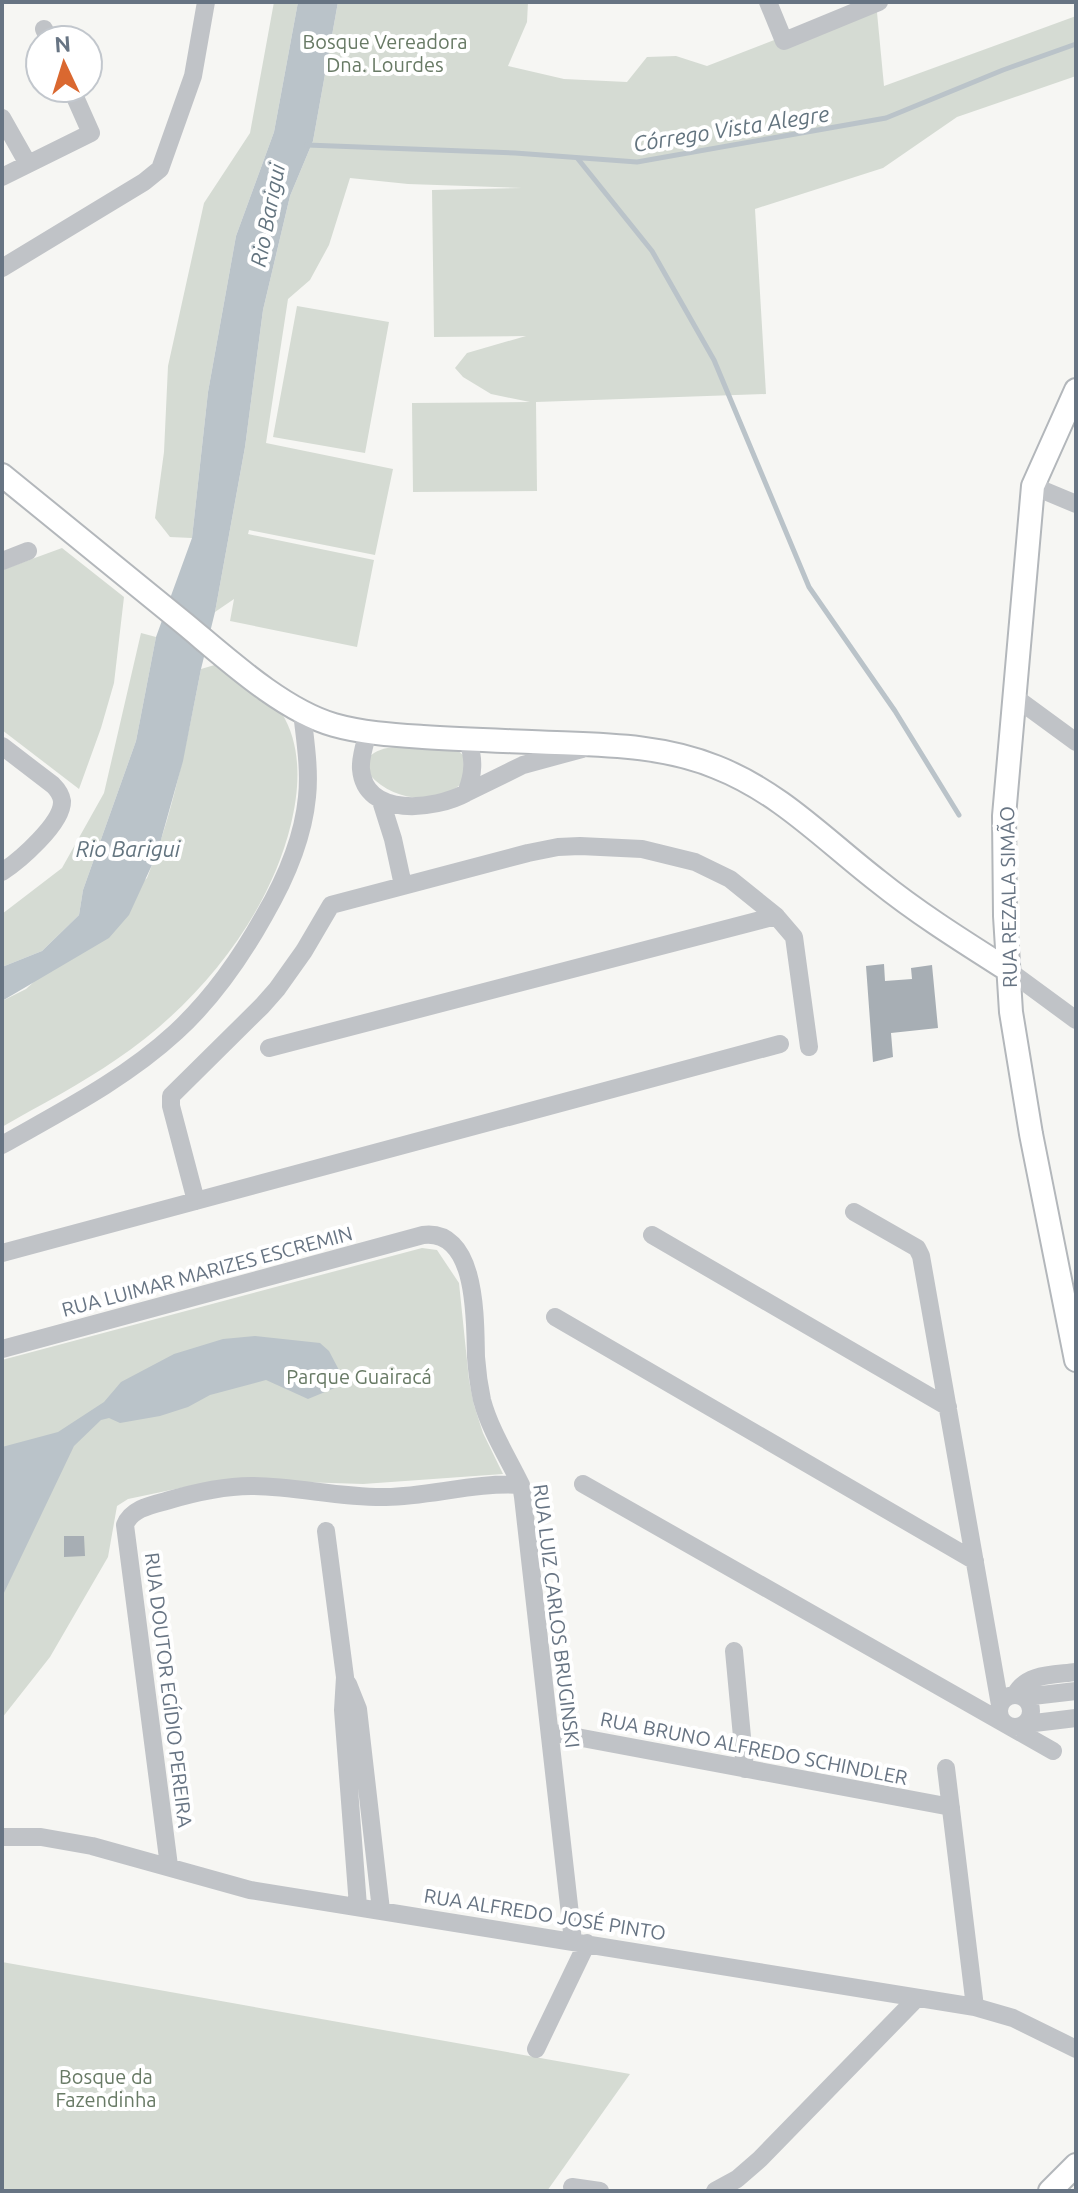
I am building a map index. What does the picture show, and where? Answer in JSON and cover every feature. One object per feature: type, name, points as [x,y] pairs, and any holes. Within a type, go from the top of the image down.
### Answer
[{"type":"main road","name":"RUA REZALA SIMÃO","points":[[1076,390],[1033,486],[1004,816],[1004,903],[1011,1012],[1022,1085],[1076,1360]]},
{"type":"main road","points":[[2,475],[228,659],[302,712],[333,725],[368,732],[468,740],[604,744],[688,757],[742,779],[794,811],[904,901],[1008,970]]},
{"type":"main road","points":[[1050,2191],[1076,2165]]},
{"type":"street","points":[[2,268],[144,182],[160,169],[197,64],[206,2]]},
{"type":"street","points":[[768,2],[784,41],[879,2]]},
{"type":"street","points":[[2,177],[91,133],[78,104]]},
{"type":"street","points":[[2,118],[28,164]]},
{"type":"street","points":[[1033,486],[1076,504]]},
{"type":"street","points":[[2,561],[28,551]]},
{"type":"street","points":[[1016,698],[1076,742]]},
{"type":"street","points":[[2,1145],[108,1084],[155,1050],[191,1018],[236,961],[278,890],[302,827],[308,781],[302,712]]},
{"type":"street","points":[[368,732],[361,774],[373,794],[390,804],[442,803],[523,765],[604,744]]},
{"type":"street","points":[[466,793],[473,767],[468,740]]},
{"type":"street","points":[[2,746],[53,785],[61,797],[61,808],[39,840],[25,856],[2,872]]},
{"type":"street","points":[[381,801],[403,885]]},
{"type":"street","points":[[196,1201],[171,1096],[277,989],[331,905],[543,849],[613,847],[668,854],[695,862],[730,879],[776,916],[794,937],[809,1047]]},
{"type":"street","points":[[269,1048],[776,916]]},
{"type":"street","points":[[1008,970],[1076,1020]]},
{"type":"street","points":[[2,1253],[780,1044]]},
{"type":"street","points":[[854,1212],[919,1252],[975,1561],[1013,1699],[1032,1710],[1031,1715],[1017,1724]]},
{"type":"street","name":"RUA LUIMAR MARIZES ESCREMIN","points":[[2,1349],[423,1235]]},
{"type":"street","name":"RUA LUIZ CARLOS BRUGINSKI","points":[[423,1235],[438,1235],[445,1239],[454,1247],[466,1268],[474,1302],[476,1360],[482,1398],[521,1485],[550,1732],[580,1942]]},
{"type":"street","points":[[652,1235],[948,1407]]},
{"type":"street","points":[[555,1317],[975,1561]]},
{"type":"street","points":[[583,1484],[1017,1724],[1053,1751]]},
{"type":"street","name":"RUA DOUTOR EGÍDIO PEREIRA","points":[[169,1866],[126,1520],[153,1504],[230,1487],[278,1487],[340,1496],[386,1497],[480,1485],[521,1485]]},
{"type":"street","points":[[326,1531],[345,1677],[343,1710],[358,1906]]},
{"type":"street","points":[[734,1651],[745,1769]]},
{"type":"street","points":[[1076,1672],[1025,1681],[1001,1718],[1017,1724],[1076,1718]]},
{"type":"street","points":[[345,1677],[358,1709],[381,1910]]},
{"type":"street","points":[[1013,1699],[1076,1691]]},
{"type":"street","name":"RUA BRUNO ALFREDO SCHINDLER","points":[[550,1732],[951,1807]]},
{"type":"street","points":[[946,1768],[975,2007]]},
{"type":"street","name":"RUA ALFREDO JOSÉ PINTO","points":[[2,1837],[41,1837],[66,1841],[250,1890],[975,2007],[1013,2018],[1076,2049]]},
{"type":"street","points":[[536,2049],[580,1942]]},
{"type":"street","points":[[715,2191],[737,2179],[760,2159],[917,1998]]},
{"type":"street","points":[[572,2187],[600,2191]]},
{"type":"green space","points":[[274,2],[298,2],[274,132],[236,236],[208,392],[192,538],[170,537],[155,518],[164,452],[168,366],[204,203],[250,133]]},
{"type":"green space","name":"Bosque Vereadora Dna. Lourdes","points":[[338,2],[528,2],[527,22],[508,66],[564,79],[627,82],[647,57],[676,56],[707,66],[872,2],[876,2],[884,86],[1076,16],[1076,76],[957,117],[883,168],[755,209],[766,394],[536,402],[537,491],[413,492],[412,403],[530,402],[491,394],[463,377],[455,368],[467,353],[526,336],[434,337],[432,190],[522,188],[408,184],[350,178],[329,245],[310,280],[288,299],[266,443],[393,469],[375,555],[249,530],[248,534],[374,560],[357,647],[230,621],[234,599],[215,612],[245,447],[263,310],[290,196],[313,141]]},
{"type":"green space","points":[[297,306],[389,322],[365,453],[273,437]]},
{"type":"green space","points":[[62,548],[124,597],[114,683],[79,789],[2,730],[2,570]]},
{"type":"green space","points":[[141,633],[156,637],[136,741],[83,890],[79,915],[42,951],[2,967],[2,914],[62,868],[104,793]]},
{"type":"green space","points":[[218,664],[277,707],[288,725],[296,752],[296,796],[291,824],[265,893],[225,957],[175,1013],[103,1068],[2,1127],[2,1001],[26,989],[147,878],[172,801],[201,669]]},
{"type":"green space","points":[[395,747],[456,749],[463,755],[465,780],[455,789],[430,797],[404,796],[391,791],[370,775],[368,758],[380,750]]},
{"type":"green space","name":"Parque Guairacá","points":[[422,1248],[437,1250],[459,1283],[474,1405],[483,1433],[503,1474],[363,1484],[240,1480],[209,1482],[128,1499],[117,1506],[108,1557],[50,1657],[2,1718],[2,1360]]},
{"type":"green space","name":"Bosque da Fazendinha","points":[[2,1962],[630,2074],[547,2191],[2,2191]]},
{"type":"water","name":"Rio Barigui","points":[[298,2],[338,2],[313,141],[290,196],[263,310],[245,447],[215,612],[183,761],[157,854],[129,915],[109,938],[2,1001],[2,967],[42,951],[79,915],[83,890],[136,741],[156,637],[192,538],[208,392],[236,236],[274,132]]},
{"type":"water","points":[[255,1336],[320,1343],[329,1351],[340,1372],[337,1387],[308,1399],[266,1380],[210,1395],[188,1407],[160,1416],[120,1423],[109,1418],[101,1420],[74,1446],[2,1597],[2,1447],[58,1432],[104,1402],[121,1382],[174,1354],[223,1339]]},
{"type":"building","points":[[884,964],[885,981],[912,979],[911,968],[932,965],[938,1028],[891,1033],[893,1057],[873,1062],[866,966]]},
{"type":"building","points":[[64,1536],[84,1536],[85,1556],[64,1557]]},
{"type":"waterway","name":"Córrego Vista Alegre","points":[[307,145],[515,153],[637,162],[886,118],[1076,44]]},
{"type":"waterway","points":[[578,159],[652,251],[714,360],[809,587],[895,711],[959,815]]}]
